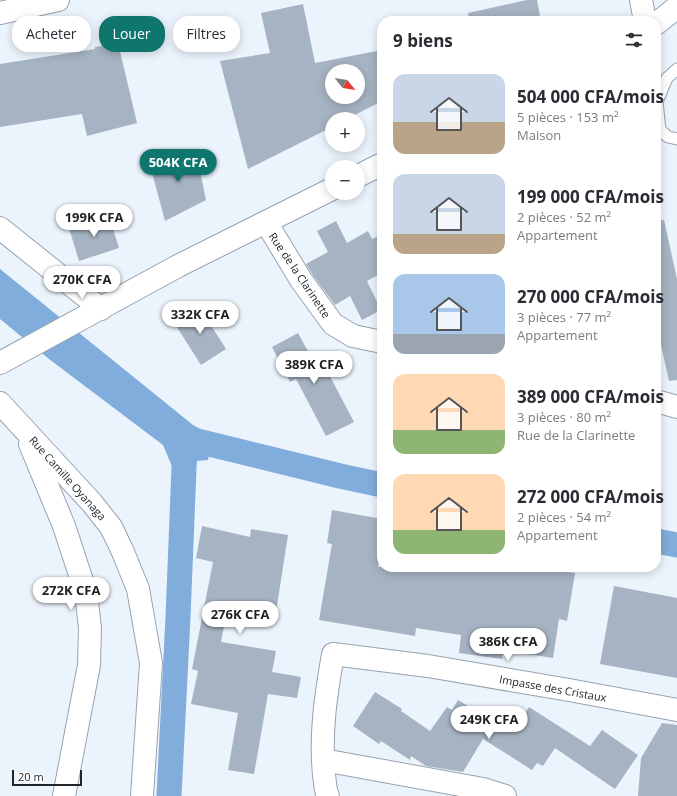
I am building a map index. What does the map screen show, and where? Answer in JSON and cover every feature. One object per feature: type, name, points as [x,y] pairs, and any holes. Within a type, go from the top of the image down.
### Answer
[{"type":"street","points":[[0,13],[58,0]]},
{"type":"street","points":[[641,0],[644,16]]},
{"type":"street","points":[[365,172],[377,166]]},
{"type":"street","points":[[0,363],[178,266],[325,192]]},
{"type":"street","name":"Rue de la Clarinette","points":[[266,222],[301,280],[333,324],[353,336],[377,341]]},
{"type":"street","points":[[0,228],[101,309]]},
{"type":"street","points":[[661,402],[677,407]]},
{"type":"street","name":"Rue Camille Oyanaga","points":[[0,403],[92,503],[111,527],[138,589],[151,663],[142,796]]},
{"type":"street","points":[[26,432],[67,533],[86,593],[90,628],[89,665],[64,796]]},
{"type":"street","name":"Impasse des Cristaux","points":[[323,760],[324,705],[333,654],[428,666],[677,710]]},
{"type":"street","points":[[328,796],[323,760],[483,789],[505,796]]},
{"type":"lane","points":[[661,92],[667,78],[677,70]]},
{"type":"lane","points":[[661,131],[668,137],[677,139]]},
{"type":"water","points":[[0,269],[193,425],[213,436],[208,460],[197,461],[194,477],[176,476],[163,445],[49,359],[0,319]]},
{"type":"building","points":[[527,0],[537,0],[540,16],[468,16],[468,13]]},
{"type":"building","points":[[303,4],[315,63],[377,51],[377,104],[361,112],[325,112],[325,130],[248,169],[220,61],[270,53],[261,13]]},
{"type":"building","points":[[99,46],[99,52],[120,52],[137,123],[87,136],[82,114],[0,127],[0,64],[76,52],[91,52],[91,50],[95,49],[95,47]]},
{"type":"building","points":[[196,151],[206,200],[165,221],[149,161]]},
{"type":"building","points":[[109,216],[119,248],[79,261],[69,228]]},
{"type":"building","points":[[661,220],[664,220],[677,279],[677,380],[669,381],[661,345]]},
{"type":"building","points":[[336,221],[347,243],[368,231],[372,239],[377,236],[377,276],[367,281],[377,302],[377,312],[362,320],[350,296],[335,305],[312,274],[306,264],[328,252],[317,231]]},
{"type":"building","points":[[198,305],[226,349],[201,365],[173,321]]},
{"type":"building","points":[[298,333],[317,368],[324,365],[354,422],[326,436],[296,379],[290,382],[272,347]]},
{"type":"building","points":[[332,510],[377,518],[377,572],[575,573],[567,621],[559,619],[553,658],[503,650],[502,659],[459,653],[461,635],[416,628],[415,636],[319,620],[332,544],[327,543]]},
{"type":"building","points":[[202,526],[250,537],[251,529],[288,535],[276,612],[228,605],[221,642],[276,651],[272,672],[301,677],[297,698],[268,694],[254,774],[228,770],[238,713],[191,704],[198,671],[192,669],[213,562],[196,558]]},
{"type":"building","points":[[614,586],[677,598],[677,678],[600,664]]},
{"type":"building","points":[[375,692],[402,709],[401,711],[430,731],[447,707],[452,710],[458,700],[510,732],[521,715],[523,716],[529,707],[590,746],[602,730],[638,755],[615,789],[555,748],[543,766],[537,763],[532,770],[483,739],[463,772],[426,766],[411,756],[410,760],[381,741],[379,744],[353,726]]},
{"type":"building","points":[[662,723],[677,725],[677,796],[638,796],[641,758]]},
{"type":"waterway","points":[[180,434],[185,438],[377,484]]},
{"type":"waterway","points":[[169,796],[185,443]]},
{"type":"waterway","points":[[661,542],[677,545]]}]
